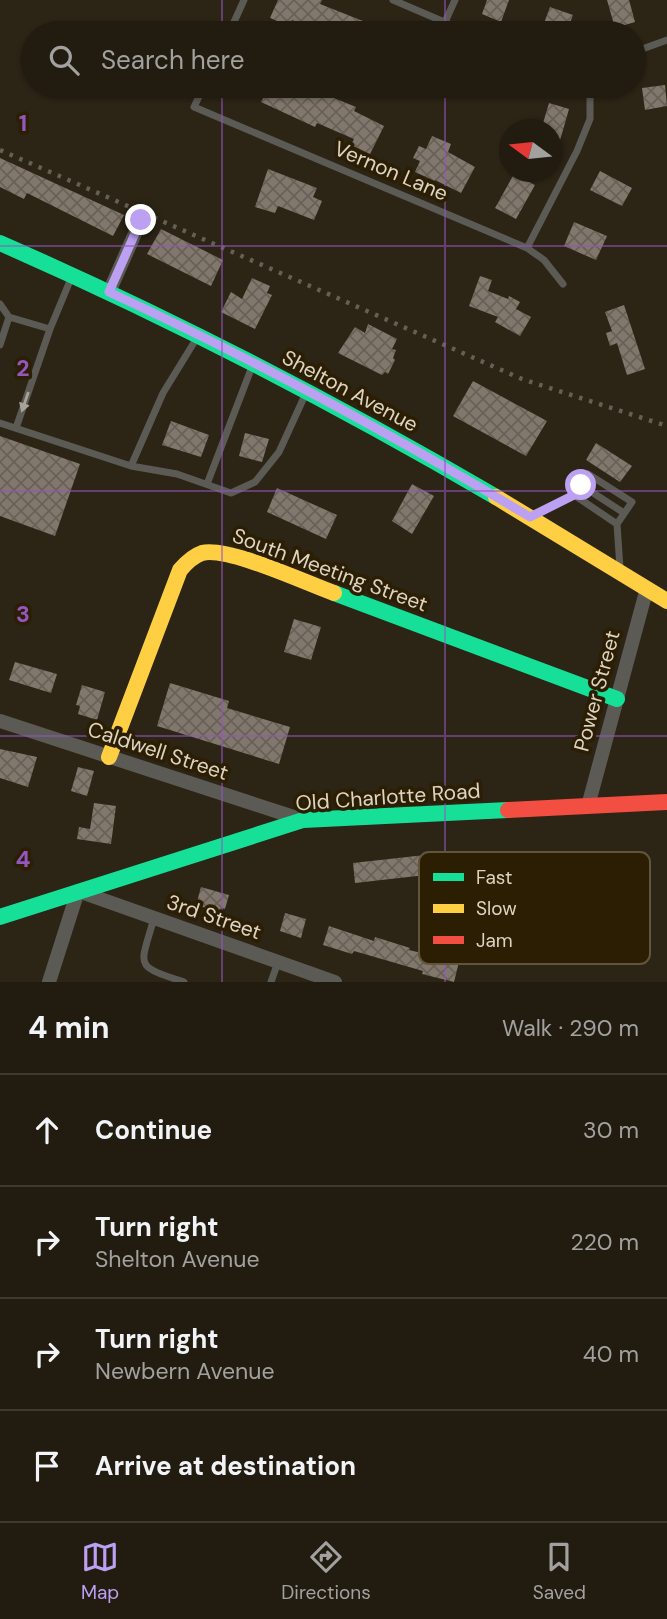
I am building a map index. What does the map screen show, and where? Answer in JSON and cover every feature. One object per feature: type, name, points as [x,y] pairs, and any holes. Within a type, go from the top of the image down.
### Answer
[{"type":"street","points":[[109,292],[141,220]]},
{"type":"street","name":"Shelton Avenue","points":[[0,243],[199,335],[307,391],[429,457],[667,601]]},
{"type":"street","name":"South Meeting Street","points":[[109,757],[180,570],[192,557],[209,551],[227,553],[617,699]]},
{"type":"street","name":"Power Street","points":[[588,806],[647,588]]},
{"type":"street","name":"Caldwell Street","points":[[0,721],[303,820]]},
{"type":"street","name":"Old Charlotte Road","points":[[0,917],[303,820],[667,802]]},
{"type":"street","points":[[49,982],[78,891]]},
{"type":"street","name":"3rd Street","points":[[78,891],[335,982]]},
{"type":"lane","points":[[234,21],[244,0]]},
{"type":"lane","points":[[393,0],[443,21]]},
{"type":"lane","points":[[445,21],[455,0]]},
{"type":"lane","points":[[646,48],[667,40]]},
{"type":"lane","name":"Vernon Lane","points":[[198,98],[194,107],[527,248],[544,260],[563,284]]},
{"type":"lane","points":[[527,248],[581,141],[590,119],[590,98]]},
{"type":"lane","points":[[16,428],[72,275]]},
{"type":"lane","points":[[0,304],[9,317],[50,329]]},
{"type":"lane","points":[[0,345],[9,317]]},
{"type":"lane","points":[[131,466],[163,393],[199,335]]},
{"type":"lane","points":[[207,484],[254,363]]},
{"type":"lane","points":[[0,423],[131,466],[177,474],[231,493],[255,482],[279,452],[307,391]]},
{"type":"lane","points":[[530,517],[574,495],[588,474],[632,502],[617,524],[620,572]]},
{"type":"lane","points":[[581,485],[624,513]]},
{"type":"lane","points":[[574,495],[617,524]]},
{"type":"lane","points":[[154,918],[144,964],[148,970],[184,982]]},
{"type":"lane","points":[[271,982],[278,962]]},
{"type":"building","points":[[278,0],[322,0],[320,4],[363,21],[277,21],[270,18]]},
{"type":"building","points":[[487,0],[509,0],[501,21],[482,14]]},
{"type":"building","points":[[607,0],[629,0],[635,21],[613,21]]},
{"type":"building","points":[[550,7],[573,15],[571,21],[545,21]]},
{"type":"building","points":[[665,85],[667,106],[645,110],[643,98],[646,98],[646,87]]},
{"type":"building","points":[[263,98],[334,98],[356,107],[354,111],[384,126],[370,154],[351,145],[354,139],[317,123],[315,127],[261,102]]},
{"type":"building","points":[[549,103],[569,109],[562,134],[562,119],[544,119]]},
{"type":"building","points":[[432,136],[451,144],[448,152],[475,167],[461,193],[415,172],[420,161],[413,158],[419,146],[426,149]]},
{"type":"building","points":[[0,158],[124,215],[113,236],[27,193],[24,199],[0,187]]},
{"type":"building","points":[[268,169],[317,188],[313,197],[322,201],[314,220],[278,206],[275,213],[255,207]]},
{"type":"building","points":[[600,171],[632,188],[622,206],[590,190]]},
{"type":"building","points":[[510,182],[529,182],[535,185],[516,219],[495,208]]},
{"type":"building","points":[[574,222],[607,236],[596,260],[564,246]]},
{"type":"building","points":[[161,229],[223,260],[211,286],[147,254]]},
{"type":"building","points":[[480,276],[492,280],[488,291],[520,302],[516,309],[531,317],[520,336],[495,322],[498,317],[469,306]]},
{"type":"building","points":[[252,278],[270,286],[267,293],[272,295],[255,329],[221,312],[231,292],[242,299]]},
{"type":"building","points":[[624,305],[645,369],[627,375],[617,343],[610,346],[606,333],[612,331],[605,312]]},
{"type":"building","points":[[368,324],[397,339],[392,349],[396,350],[393,358],[395,360],[388,374],[385,372],[382,375],[338,353],[355,327],[365,333]]},
{"type":"building","points":[[473,381],[547,421],[526,456],[453,416]]},
{"type":"building","points":[[171,421],[209,435],[201,457],[162,445]]},
{"type":"building","points":[[245,433],[269,439],[262,462],[239,456]]},
{"type":"building","points":[[0,436],[80,464],[55,536],[0,516]]},
{"type":"building","points":[[596,443],[632,466],[620,482],[586,460]]},
{"type":"building","points":[[412,484],[434,496],[412,534],[392,521]]},
{"type":"building","points":[[277,488],[337,515],[326,539],[267,512]]},
{"type":"building","points":[[294,619],[321,627],[311,660],[284,652]]},
{"type":"building","points":[[15,662],[57,674],[51,693],[9,680]]},
{"type":"building","points":[[170,683],[229,701],[227,708],[290,727],[279,764],[157,726]]},
{"type":"building","points":[[82,685],[105,692],[97,720],[78,714],[80,706],[76,705]]},
{"type":"building","points":[[0,749],[37,757],[28,787],[0,778]]},
{"type":"building","points":[[78,767],[94,771],[87,796],[71,791]]},
{"type":"building","points":[[94,803],[116,806],[111,844],[77,839],[79,827],[90,829]]},
{"type":"building","points":[[419,856],[419,876],[355,883],[353,863]]},
{"type":"building","points":[[201,887],[229,895],[225,909],[221,908],[220,912],[196,905]]},
{"type":"building","points":[[285,913],[306,919],[301,938],[280,931]]},
{"type":"building","points":[[329,926],[374,941],[375,937],[410,948],[409,950],[419,952],[419,964],[458,964],[454,982],[354,951],[352,954],[323,945]]},
{"type":"railway","points":[[0,150],[522,379],[667,426]]},
{"type":"traffic: fast","points":[[0,243],[127,301],[252,363],[375,428],[496,497]]},
{"type":"traffic: fast","points":[[334,593],[617,699]]},
{"type":"traffic: fast","points":[[0,917],[303,820],[508,810]]},
{"type":"traffic: slow","points":[[496,497],[667,601]]},
{"type":"traffic: slow","points":[[109,757],[180,570],[187,562],[202,553],[229,555],[334,593]]},
{"type":"traffic: jam","points":[[508,810],[667,802]]},
{"type":"route","points":[[141,220],[109,292],[281,376],[429,457],[530,517],[574,495],[581,485]]}]
